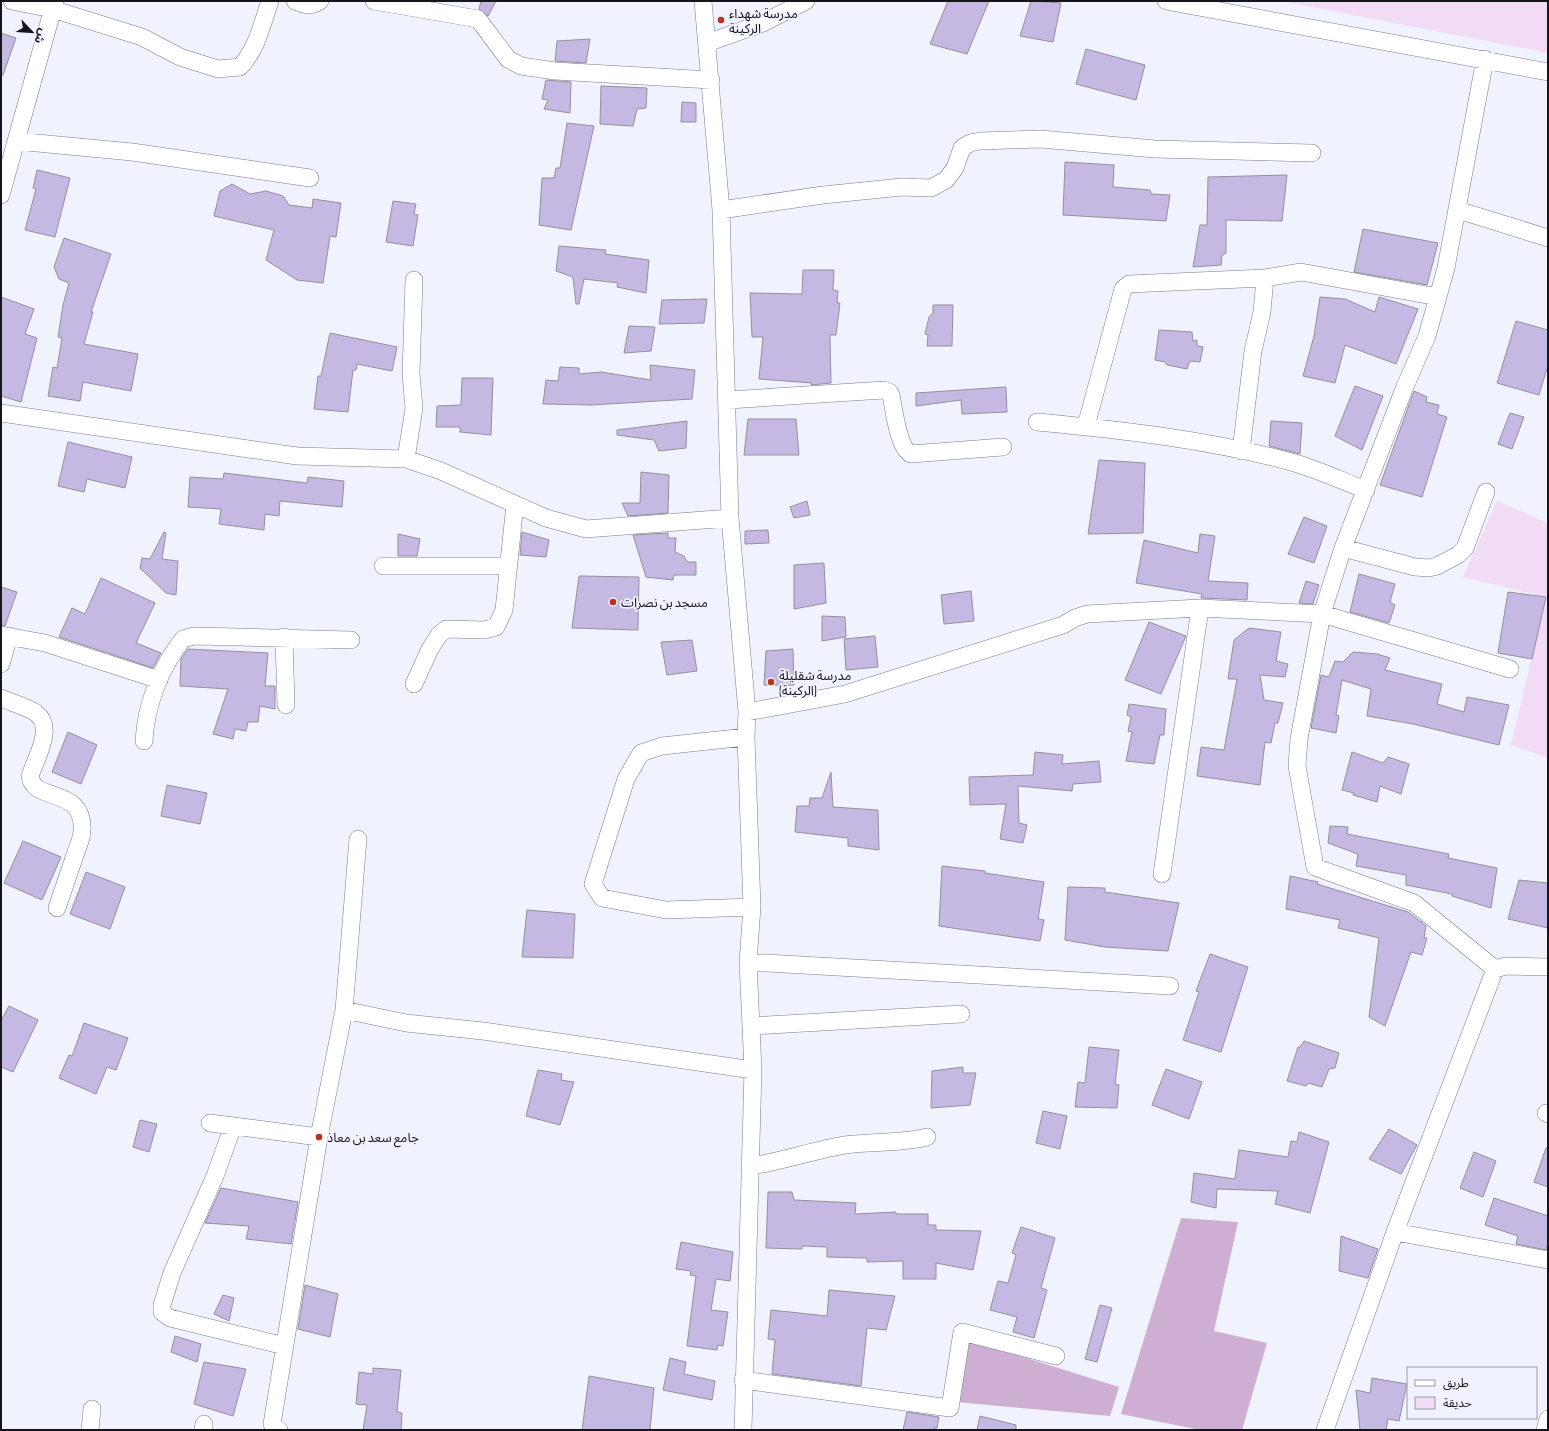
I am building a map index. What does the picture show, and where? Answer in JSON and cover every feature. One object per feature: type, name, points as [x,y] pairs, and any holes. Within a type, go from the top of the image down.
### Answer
[{"type":"street","points":[[12,1],[53,5],[142,37],[180,57],[218,69],[240,67],[247,59],[253,50],[270,1]]},
{"type":"street","points":[[295,1],[304,5],[314,4],[320,1]]},
{"type":"street","points":[[374,1],[478,19],[508,59],[521,66],[555,71],[710,80]]},
{"type":"street","points":[[703,1],[721,210],[728,400],[730,518],[748,712],[746,737],[752,906],[748,962],[753,1070],[742,1430]]},
{"type":"street","points":[[707,43],[763,23],[806,1]]},
{"type":"street","points":[[1166,1],[1485,59],[1548,72]]},
{"type":"street","points":[[1,195],[53,5]]},
{"type":"street","points":[[1485,59],[1446,268],[1427,336],[1404,389],[1343,548],[1322,614],[1299,739],[1297,766],[1315,867],[1414,903],[1495,969]]},
{"type":"street","points":[[721,210],[823,195],[902,187],[931,188],[946,180],[955,168],[962,148],[970,143],[980,141],[1040,139],[1155,149],[1312,153]]},
{"type":"street","points":[[16,141],[132,152],[310,178]]},
{"type":"street","points":[[1458,210],[1548,238]]},
{"type":"street","points":[[1086,426],[1123,289],[1126,285],[1265,278],[1301,272],[1438,297]]},
{"type":"street","points":[[1241,451],[1253,351],[1262,312],[1265,278]]},
{"type":"street","points":[[406,459],[414,408],[411,374],[414,280]]},
{"type":"street","points":[[728,400],[884,390],[889,392],[891,395],[902,442],[906,452],[910,454],[1003,447]]},
{"type":"street","points":[[1,413],[297,456],[406,459],[441,471],[546,518],[586,529],[730,518]]},
{"type":"street","points":[[1037,422],[1137,432],[1241,451],[1296,464],[1366,490]]},
{"type":"street","points":[[1343,548],[1415,567],[1429,568],[1437,566],[1458,555],[1465,548],[1486,492]]},
{"type":"street","points":[[414,684],[430,649],[439,635],[446,629],[484,630],[496,627],[504,610],[515,504]]},
{"type":"street","points":[[383,566],[509,566]]},
{"type":"street","points":[[748,712],[845,694],[1063,625],[1074,618],[1087,614],[1200,608],[1322,614],[1510,669]]},
{"type":"street","points":[[1162,874],[1200,608]]},
{"type":"street","points":[[1,664],[5,635],[45,643],[159,680]]},
{"type":"street","points":[[144,741],[145,723],[152,696],[178,645],[183,639],[188,637],[284,637],[351,640]]},
{"type":"street","points":[[284,637],[286,705]]},
{"type":"street","points":[[1,698],[34,712],[40,717],[44,724],[45,732],[30,780],[39,790],[70,801],[80,813],[82,833],[57,908]]},
{"type":"street","points":[[746,737],[662,746],[641,754],[626,779],[593,884],[602,898],[666,910],[752,906]]},
{"type":"street","points":[[279,1430],[274,1428],[272,1424],[319,1137],[344,1010],[358,839]]},
{"type":"street","points":[[748,962],[1170,986]]},
{"type":"street","points":[[1495,969],[1506,966],[1548,967]]},
{"type":"street","points":[[1325,1430],[1395,1232],[1495,969]]},
{"type":"street","points":[[344,1010],[406,1023],[490,1032],[753,1070]]},
{"type":"street","points":[[751,1026],[961,1014]]},
{"type":"street","points":[[210,1123],[319,1137]]},
{"type":"street","points":[[233,1126],[215,1176],[172,1274],[162,1305],[162,1312],[170,1318],[285,1346]]},
{"type":"street","points":[[750,1166],[861,1143],[900,1142],[927,1137]]},
{"type":"street","points":[[1395,1232],[1547,1257]]},
{"type":"street","points":[[743,1380],[950,1408],[962,1332],[1056,1356]]},
{"type":"street","points":[[90,1430],[92,1409]]},
{"type":"street","points":[[1545,1430],[1548,1418]]},
{"type":"green space","points":[[1281,1],[1548,1],[1548,53]]},
{"type":"green space","points":[[1497,501],[1548,523],[1548,758],[1511,745],[1546,597],[1463,577]]},
{"type":"shaded area","points":[[1181,1218],[1238,1222],[1214,1331],[1267,1343],[1242,1430],[1200,1430],[1121,1414]]},
{"type":"shaded area","points":[[966,1339],[1119,1387],[1110,1416],[956,1402]]},
{"type":"building","points":[[481,1],[496,1],[488,16],[479,9]]},
{"type":"building","points":[[948,1],[989,1],[967,54],[930,44]]},
{"type":"building","points":[[1031,1],[1061,3],[1053,42],[1020,36]]},
{"type":"building","points":[[1,33],[16,38],[3,75],[1,75]]},
{"type":"building","points":[[590,39],[586,63],[555,61],[557,41]]},
{"type":"building","points":[[1086,49],[1145,65],[1136,100],[1076,84]]},
{"type":"building","points":[[546,80],[571,82],[570,113],[544,109],[548,100],[542,99]]},
{"type":"building","points":[[601,86],[647,88],[646,108],[637,109],[633,126],[600,124]]},
{"type":"building","points":[[682,102],[696,103],[696,122],[681,122]]},
{"type":"building","points":[[567,123],[594,126],[571,230],[539,225],[542,178],[554,178],[556,168],[560,168]]},
{"type":"building","points":[[1065,162],[1114,165],[1113,187],[1150,190],[1151,194],[1170,195],[1166,221],[1063,215]]},
{"type":"building","points":[[37,170],[70,178],[55,237],[25,230],[36,189],[33,188]]},
{"type":"building","points":[[1287,175],[1282,221],[1226,220],[1226,253],[1222,255],[1221,265],[1193,267],[1200,225],[1207,225],[1208,177]]},
{"type":"building","points":[[232,184],[250,194],[266,191],[283,196],[289,205],[312,208],[313,199],[341,203],[336,237],[330,236],[323,283],[297,280],[266,260],[274,230],[214,216],[220,191]]},
{"type":"building","points":[[393,201],[416,204],[414,214],[418,215],[413,246],[386,242]]},
{"type":"building","points":[[1363,229],[1438,243],[1427,285],[1354,272]]},
{"type":"building","points":[[64,238],[111,254],[91,312],[93,312],[84,344],[138,354],[131,391],[83,382],[80,401],[48,396],[53,367],[57,368],[62,338],[58,337],[63,305],[69,283],[59,279],[54,267]]},
{"type":"building","points":[[559,246],[606,250],[605,254],[649,260],[646,293],[617,287],[618,283],[584,279],[579,304],[576,304],[573,277],[556,271]]},
{"type":"building","points":[[803,270],[834,270],[833,290],[838,291],[837,303],[840,303],[836,335],[830,335],[831,383],[811,385],[812,383],[759,379],[763,337],[752,337],[750,293],[802,294]]},
{"type":"building","points":[[1,297],[34,309],[25,334],[37,338],[21,402],[1,396]]},
{"type":"building","points":[[1320,297],[1345,299],[1375,312],[1379,297],[1418,309],[1396,364],[1345,345],[1335,383],[1303,376],[1314,336]]},
{"type":"building","points":[[707,299],[704,323],[659,324],[662,300]]},
{"type":"building","points":[[933,305],[953,305],[952,346],[927,346],[928,335],[925,334],[929,317],[933,313]]},
{"type":"building","points":[[1516,321],[1548,330],[1548,365],[1539,395],[1497,383]]},
{"type":"building","points":[[629,326],[655,327],[651,351],[624,353]]},
{"type":"building","points":[[1159,330],[1192,332],[1193,341],[1197,340],[1197,346],[1203,347],[1200,362],[1190,361],[1187,369],[1167,365],[1165,362],[1155,360]]},
{"type":"building","points":[[330,333],[397,347],[392,371],[357,364],[356,370],[353,370],[348,412],[314,409],[318,376],[321,376]]},
{"type":"building","points":[[650,365],[695,370],[692,399],[591,405],[543,404],[546,380],[558,381],[560,367],[579,368],[579,374],[601,372],[651,380]]},
{"type":"building","points":[[462,378],[493,378],[491,435],[460,432],[460,427],[436,427],[437,406],[461,405]]},
{"type":"building","points":[[1355,386],[1383,396],[1362,450],[1335,436]]},
{"type":"building","points":[[1006,387],[1007,412],[962,414],[961,400],[916,406],[916,393]]},
{"type":"building","points":[[1414,391],[1427,397],[1426,402],[1439,405],[1437,414],[1447,417],[1422,497],[1380,485]]},
{"type":"building","points":[[1510,413],[1524,417],[1512,449],[1498,444]]},
{"type":"building","points":[[748,419],[796,419],[799,455],[744,455]]},
{"type":"building","points":[[687,421],[686,448],[659,451],[654,440],[617,435],[617,430]]},
{"type":"building","points":[[1271,421],[1302,423],[1300,454],[1269,446]]},
{"type":"building","points":[[68,442],[132,457],[125,488],[87,479],[84,492],[58,486]]},
{"type":"building","points":[[1099,460],[1145,463],[1143,533],[1088,534]]},
{"type":"building","points":[[641,472],[669,475],[668,513],[628,516],[622,503],[640,503]]},
{"type":"building","points":[[224,473],[307,483],[308,477],[344,481],[342,507],[280,501],[279,516],[265,514],[264,530],[219,524],[221,509],[188,507],[190,477],[223,479]]},
{"type":"building","points":[[807,501],[810,515],[794,518],[790,507]]},
{"type":"building","points":[[1304,517],[1327,526],[1314,563],[1288,554]]},
{"type":"building","points":[[768,530],[769,543],[745,544],[745,531]]},
{"type":"building","points":[[164,532],[166,533],[162,559],[178,561],[176,595],[166,593],[140,568],[142,558],[150,559]]},
{"type":"building","points":[[522,532],[549,540],[546,557],[520,555]]},
{"type":"building","points":[[668,533],[668,538],[676,538],[675,552],[684,556],[687,562],[696,562],[696,575],[674,575],[673,580],[646,577],[633,535]]},
{"type":"building","points":[[398,534],[420,539],[417,556],[398,556]]},
{"type":"building","points":[[1200,534],[1215,536],[1208,581],[1248,583],[1247,600],[1201,598],[1202,594],[1136,583],[1144,540],[1198,553]]},
{"type":"building","points":[[824,563],[826,603],[794,609],[794,565]]},
{"type":"building","points":[[1359,574],[1395,584],[1390,602],[1395,605],[1389,623],[1350,612]]},
{"type":"building","points":[[579,576],[639,577],[638,630],[572,628]]},
{"type":"building","points":[[101,578],[155,603],[136,643],[161,653],[153,668],[59,637],[72,608],[85,614]]},
{"type":"building","points":[[1306,581],[1319,585],[1313,604],[1299,603]]},
{"type":"building","points":[[1,587],[17,592],[5,626],[1,625]]},
{"type":"building","points":[[971,591],[974,621],[944,624],[941,595]]},
{"type":"building","points":[[1508,592],[1546,597],[1532,659],[1498,653]]},
{"type":"building","points":[[822,616],[845,617],[846,637],[822,641]]},
{"type":"building","points":[[1149,622],[1186,636],[1161,694],[1125,680]]},
{"type":"building","points":[[1249,628],[1281,632],[1276,661],[1288,664],[1285,677],[1260,675],[1264,700],[1283,703],[1278,723],[1275,723],[1271,743],[1265,742],[1260,785],[1197,776],[1201,747],[1224,750],[1237,679],[1228,679],[1234,640]]},
{"type":"building","points":[[875,636],[878,667],[846,670],[844,639]]},
{"type":"building","points":[[692,640],[697,671],[667,675],[661,642]]},
{"type":"building","points":[[188,649],[268,653],[265,686],[275,686],[275,709],[260,706],[258,722],[248,722],[246,731],[235,729],[233,739],[213,734],[228,689],[180,686],[181,659]]},
{"type":"building","points":[[793,649],[794,685],[764,685],[766,651]]},
{"type":"building","points":[[1353,652],[1377,654],[1390,658],[1385,670],[1442,684],[1437,704],[1464,712],[1467,697],[1509,705],[1499,745],[1413,724],[1367,716],[1371,689],[1342,680],[1336,715],[1339,716],[1336,733],[1311,728],[1321,675],[1329,677],[1335,661],[1343,662]]},
{"type":"building","points":[[1129,704],[1166,709],[1164,735],[1160,735],[1154,764],[1126,761],[1132,732],[1128,731],[1131,717],[1127,715]]},
{"type":"building","points":[[68,732],[97,745],[81,784],[52,772]]},
{"type":"building","points":[[1035,752],[1063,755],[1062,764],[1099,761],[1101,782],[1073,784],[1072,791],[1018,786],[1019,823],[1027,825],[1023,843],[1000,839],[1006,804],[970,805],[969,777],[1033,775]]},
{"type":"building","points":[[1352,752],[1383,763],[1388,757],[1409,764],[1401,794],[1380,786],[1377,802],[1342,790]]},
{"type":"building","points":[[831,772],[833,807],[878,810],[879,850],[848,846],[848,838],[795,832],[797,806],[809,806],[810,798],[822,798]]},
{"type":"building","points":[[167,785],[207,793],[200,824],[161,816]]},
{"type":"building","points":[[1330,826],[1348,827],[1347,834],[1449,854],[1448,858],[1497,868],[1491,908],[1452,896],[1452,894],[1406,885],[1406,875],[1356,866],[1358,854],[1328,843]]},
{"type":"building","points":[[23,841],[61,857],[42,900],[4,883]]},
{"type":"building","points":[[942,866],[985,871],[985,873],[1044,882],[1038,919],[1044,920],[1040,941],[939,926]]},
{"type":"building","points":[[86,872],[125,887],[110,929],[70,914]]},
{"type":"building","points":[[1290,876],[1318,882],[1317,884],[1408,912],[1426,926],[1424,938],[1427,938],[1422,955],[1411,952],[1385,1026],[1369,1017],[1379,938],[1338,928],[1340,920],[1286,909]]},
{"type":"building","points":[[1519,880],[1548,883],[1548,928],[1508,919]]},
{"type":"building","points":[[1068,887],[1105,888],[1105,892],[1179,903],[1168,951],[1105,947],[1065,940]]},
{"type":"building","points":[[527,910],[575,914],[573,958],[522,957]]},
{"type":"building","points":[[1210,954],[1248,967],[1221,1052],[1183,1040],[1199,992],[1196,991]]},
{"type":"building","points":[[9,1006],[38,1020],[13,1072],[1,1067],[1,1021]]},
{"type":"building","points":[[84,1023],[128,1038],[116,1070],[107,1067],[96,1094],[59,1078],[69,1055],[72,1056]]},
{"type":"building","points":[[1304,1041],[1339,1053],[1335,1068],[1329,1069],[1322,1087],[1308,1083],[1306,1086],[1287,1081],[1298,1047],[1300,1047]]},
{"type":"building","points":[[1089,1047],[1119,1050],[1115,1084],[1119,1085],[1117,1108],[1075,1107],[1078,1082],[1085,1083]]},
{"type":"building","points":[[963,1067],[963,1073],[976,1073],[970,1105],[931,1108],[932,1071]]},
{"type":"building","points":[[1166,1069],[1202,1082],[1189,1119],[1152,1105]]},
{"type":"building","points":[[538,1070],[562,1074],[561,1080],[574,1082],[560,1125],[526,1116]]},
{"type":"building","points":[[1043,1111],[1067,1116],[1060,1149],[1036,1143]]},
{"type":"building","points":[[140,1120],[157,1124],[149,1152],[133,1147]]},
{"type":"building","points":[[1389,1129],[1417,1145],[1401,1174],[1369,1159]]},
{"type":"building","points":[[1299,1132],[1329,1142],[1310,1213],[1275,1204],[1278,1191],[1217,1189],[1216,1208],[1191,1202],[1194,1173],[1235,1179],[1239,1150],[1288,1157],[1291,1141],[1297,1142]]},
{"type":"building","points":[[1546,1148],[1548,1148],[1548,1187],[1534,1182]]},
{"type":"building","points":[[1474,1152],[1496,1161],[1483,1197],[1460,1188]]},
{"type":"building","points":[[221,1188],[298,1202],[291,1244],[246,1239],[249,1226],[205,1223]]},
{"type":"building","points":[[768,1192],[792,1192],[794,1200],[856,1203],[855,1214],[896,1212],[896,1214],[928,1214],[928,1225],[936,1225],[936,1230],[981,1231],[973,1270],[936,1263],[936,1279],[903,1279],[903,1261],[867,1262],[867,1258],[827,1257],[827,1247],[802,1246],[802,1249],[766,1248]]},
{"type":"building","points":[[1494,1198],[1548,1216],[1548,1243],[1546,1250],[1516,1244],[1518,1236],[1485,1225]]},
{"type":"building","points":[[1021,1227],[1055,1238],[1041,1288],[1047,1290],[1034,1338],[1013,1332],[1017,1317],[990,1310],[998,1281],[1008,1283],[1016,1255],[1012,1253]]},
{"type":"building","points":[[1341,1236],[1378,1249],[1368,1278],[1339,1271]]},
{"type":"building","points":[[681,1242],[733,1252],[730,1281],[716,1279],[711,1310],[728,1312],[723,1346],[718,1345],[717,1350],[687,1346],[696,1276],[690,1275],[691,1271],[676,1269]]},
{"type":"building","points":[[305,1285],[338,1294],[330,1337],[298,1329]]},
{"type":"building","points":[[829,1290],[895,1296],[886,1330],[867,1328],[861,1386],[772,1374],[775,1340],[768,1339],[771,1310],[827,1316]]},
{"type":"building","points":[[223,1295],[234,1298],[229,1321],[214,1314]]},
{"type":"building","points":[[1100,1305],[1112,1308],[1097,1362],[1085,1359]]},
{"type":"building","points":[[175,1336],[201,1344],[197,1362],[171,1352]]},
{"type":"building","points":[[670,1358],[686,1362],[684,1374],[715,1381],[712,1400],[663,1390]]},
{"type":"building","points":[[204,1362],[246,1369],[233,1416],[194,1404]]},
{"type":"building","points":[[373,1368],[401,1370],[397,1412],[402,1413],[401,1430],[363,1430],[367,1405],[356,1404],[359,1372],[373,1374]]},
{"type":"building","points":[[589,1376],[654,1388],[650,1430],[582,1430]]},
{"type":"building","points":[[1372,1378],[1407,1384],[1399,1421],[1388,1419],[1386,1430],[1360,1430],[1356,1390],[1370,1393]]},
{"type":"building","points":[[907,1412],[939,1417],[937,1428],[934,1428],[933,1430],[903,1430]]},
{"type":"building","points":[[980,1416],[1016,1425],[1016,1430],[977,1430]]},
{"type":"place","name":"مدرسة شهداء الركينة","points":[[721,20]]},
{"type":"place","name":"مسجد بن نصرات","points":[[613,602]]},
{"type":"place","name":"مدرسة شقليلة (الركينة)","points":[[771,682]]},
{"type":"place","name":"جامع سعد بن معاذ","points":[[319,1137]]}]
